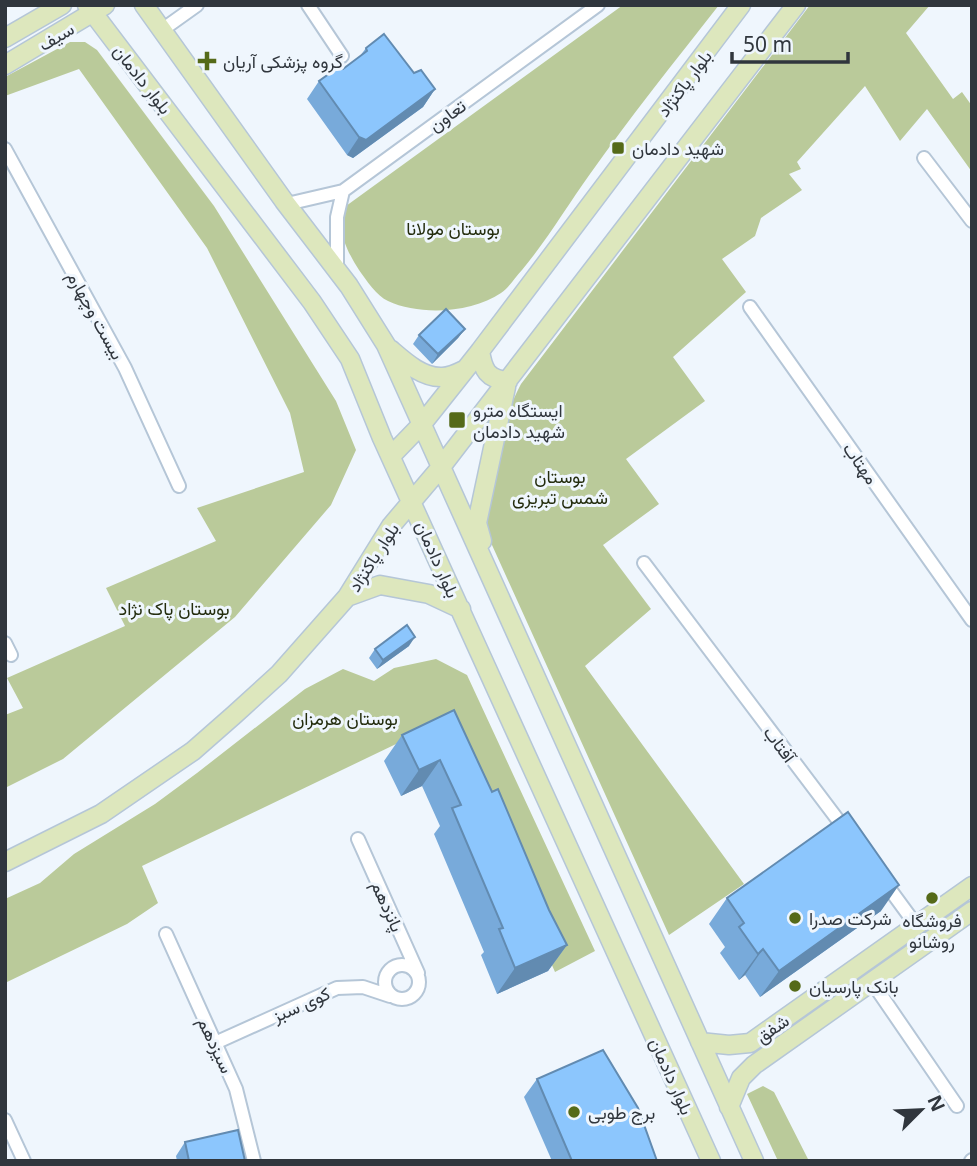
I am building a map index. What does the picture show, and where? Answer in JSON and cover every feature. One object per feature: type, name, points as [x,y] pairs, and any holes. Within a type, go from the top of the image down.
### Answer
[{"type":"main road","name":"سیف","points":[[5,38],[62,5]]},
{"type":"main road","points":[[144,5],[337,269],[386,345],[754,1161]]},
{"type":"main road","name":"بلوار پاکنژاد","points":[[391,456],[422,424],[480,351],[741,5]]},
{"type":"main road","name":"بلوار پاکنژاد","points":[[5,862],[101,814],[193,751],[279,674],[347,597],[391,526],[508,381],[796,5]]},
{"type":"main road","name":"سیف","points":[[5,65],[95,8]]},
{"type":"main road","name":"بلوار دادمان","points":[[95,8],[312,302],[350,359],[391,456],[711,1161]]},
{"type":"main road","points":[[386,345],[409,365],[428,374],[442,377],[464,370]]},
{"type":"main road","points":[[480,351],[487,375],[496,380],[508,381],[477,523],[492,581]]},
{"type":"main road","points":[[347,597],[380,585],[429,594],[461,608]]},
{"type":"main road","name":"شفق","points":[[700,1042],[729,1045],[750,1043],[916,925],[970,892]]},
{"type":"main road","name":"شفق","points":[[729,1107],[741,1078],[754,1065],[972,911]]},
{"type":"main road","points":[[916,925],[929,942]]},
{"type":"main road","points":[[860,964],[872,982]]},
{"type":"street","points":[[162,30],[197,5]]},
{"type":"street","points":[[307,5],[342,56]]},
{"type":"street","name":"تعاون","points":[[287,204],[343,191],[597,5]]},
{"type":"street","name":"بیست وچهارم","points":[[5,149],[125,368],[180,486]]},
{"type":"street","points":[[924,158],[972,221]]},
{"type":"street","points":[[337,269],[337,217],[343,191]]},
{"type":"street","name":"مهتاب","points":[[750,307],[972,620]]},
{"type":"street","name":"آفتاب","points":[[644,563],[859,848]]},
{"type":"street","points":[[5,643],[11,655]]},
{"type":"street","name":"پانزدهم","points":[[358,839],[418,973]]},
{"type":"street","points":[[875,870],[916,925]]},
{"type":"street","name":"سیزدهم","points":[[166,934],[236,1089],[254,1161]]},
{"type":"street","points":[[396,965],[408,965],[418,973],[419,986],[413,996],[401,1000],[390,996],[384,985],[386,973],[396,965]]},
{"type":"street","points":[[872,982],[957,1106]]},
{"type":"street","name":"کوی سبز","points":[[215,1043],[337,988],[363,987],[390,996]]},
{"type":"street","points":[[5,1120],[24,1161]]},
{"type":"green space","name":"بوستان مولانا","points":[[623,5],[719,5],[621,131],[531,259],[504,291],[476,305],[446,310],[401,306],[380,295],[359,270],[347,247],[342,231],[346,206]]},
{"type":"green space","name":"بوستان شمس تبریزی","points":[[810,5],[930,5],[906,33],[953,99],[962,92],[972,106],[972,172],[927,109],[900,141],[865,86],[797,162],[801,169],[789,174],[802,190],[761,218],[755,236],[722,259],[746,292],[673,357],[705,401],[626,459],[659,504],[603,545],[651,609],[585,666],[744,884],[669,935],[487,534],[492,477],[500,438],[521,384]]},
{"type":"green space","name":"بوستان پاک نژاد","points":[[70,42],[85,42],[97,50],[214,206],[336,401],[356,450],[331,505],[235,617],[63,759],[5,788],[5,715],[23,708],[7,678],[125,626],[106,588],[216,541],[197,508],[304,472],[290,413],[207,248],[79,69],[5,96],[5,77]]},
{"type":"green space","name":"بوستان هرمزان","points":[[436,659],[467,675],[595,951],[555,972],[444,721],[142,866],[158,903],[127,924],[5,983],[5,899],[40,883],[74,854],[155,804],[305,689],[343,669],[374,681],[394,668]]},
{"type":"green space","points":[[763,1086],[774,1092],[809,1161],[778,1161],[747,1094]]},
{"type":"building","points":[[384,34],[414,73],[421,70],[435,89],[366,140],[359,137],[319,81],[340,66],[343,69]]},
{"type":"building","points":[[446,309],[465,329],[438,354],[419,335]]},
{"type":"building","points":[[407,625],[415,637],[383,660],[375,649]]},
{"type":"building","points":[[454,710],[492,792],[498,789],[549,910],[567,945],[515,968],[499,929],[503,928],[452,808],[461,805],[440,760],[419,770],[402,735]]},
{"type":"building","name":"شرکت صدرا","points":[[848,812],[899,885],[779,971],[763,949],[758,954],[739,927],[744,923],[727,898]]},
{"type":"building","name":"برج طوبی","points":[[603,1050],[638,1108],[657,1161],[572,1161],[537,1079]]},
{"type":"building","points":[[238,1130],[245,1161],[189,1161],[185,1142]]},
{"type":"place","name":"گروه پزشکی آریان","points":[[207,61]]},
{"type":"place","name":"شهید دادمان","points":[[618,148]]},
{"type":"place","name":"ایستگاه مترو شهید دادمان","points":[[457,420]]},
{"type":"place","name":"فروشگاه روشانو","points":[[932,898]]},
{"type":"place","name":"شرکت صدرا","points":[[795,918]]},
{"type":"place","name":"بانک پارسیان","points":[[795,986]]},
{"type":"place","name":"برج طوبی","points":[[574,1112]]}]
